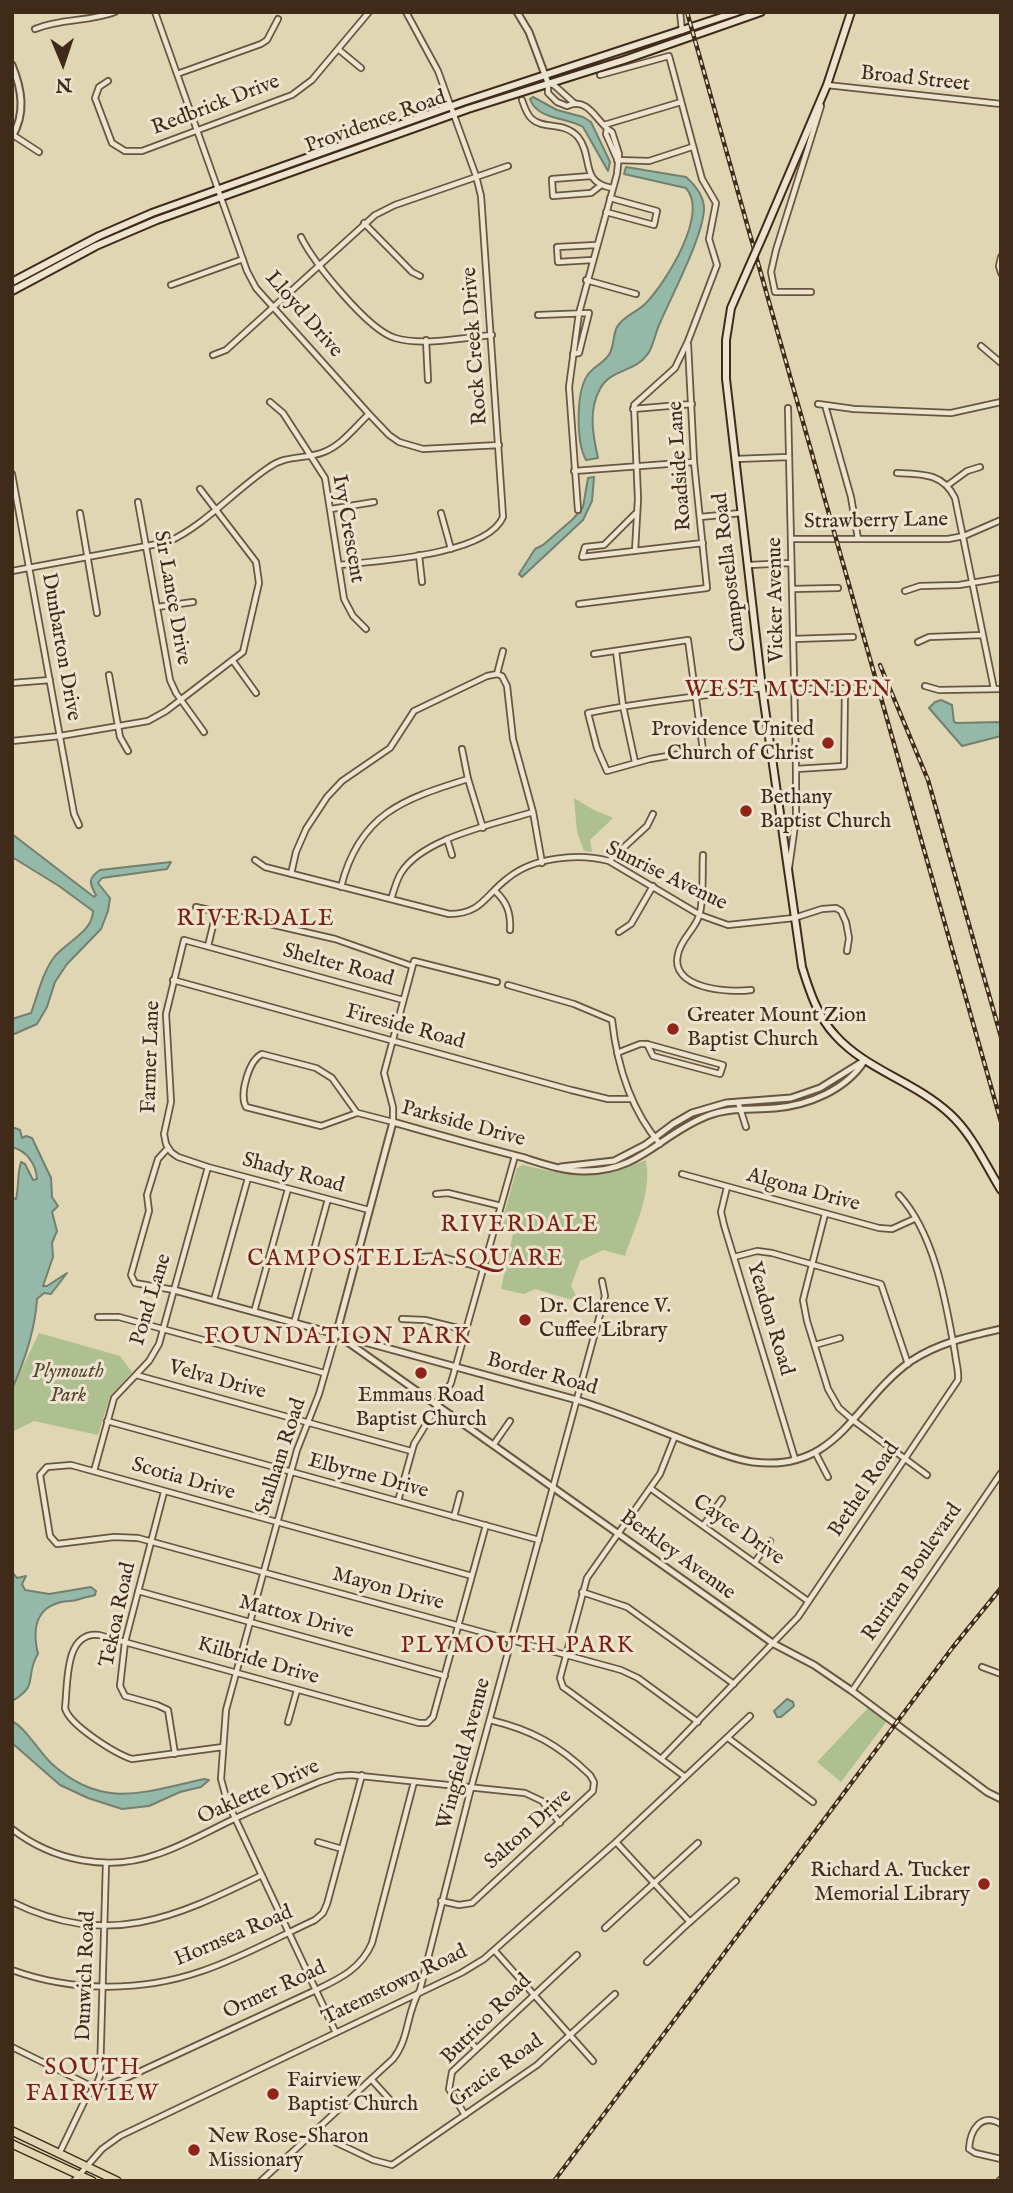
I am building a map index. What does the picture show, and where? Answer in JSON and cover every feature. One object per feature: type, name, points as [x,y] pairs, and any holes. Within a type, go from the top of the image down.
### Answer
[{"type":"main road","name":"Providence Road","points":[[12,282],[106,232],[545,76],[737,12]]},
{"type":"main road","name":"Providence Road","points":[[452,110],[548,83],[761,12]]},
{"type":"main road","name":"Campostella Road","points":[[851,12],[827,85],[731,308],[726,341],[726,379],[762,688],[793,918],[802,967],[816,1004],[836,1037],[865,1060],[925,1094],[951,1115],[968,1136],[1001,1190]]},
{"type":"main road","name":"Providence Road","points":[[12,291],[119,236],[220,193]]},
{"type":"main road","points":[[12,2131],[117,2181]]},
{"type":"main road","points":[[12,2144],[77,2178],[92,2181]]},
{"type":"street","points":[[62,12],[63,21]]},
{"type":"street","points":[[35,29],[115,12]]},
{"type":"street","name":"Lloyd Drive","points":[[155,12],[250,279],[272,307],[369,414],[399,442],[423,449],[499,445]]},
{"type":"street","name":"Redbrick Drive","points":[[108,81],[99,87],[95,98],[112,143],[119,149],[142,151],[292,95],[312,80],[369,12]]},
{"type":"street","name":"Rock Creek Drive","points":[[339,565],[451,549],[483,537],[499,524],[503,510],[483,214],[476,176],[438,71],[406,12]]},
{"type":"street","points":[[517,12],[529,32],[548,83],[547,91],[552,98],[567,106],[574,103]]},
{"type":"street","points":[[680,12],[682,32]]},
{"type":"street","points":[[177,74],[261,44],[267,40],[278,19]]},
{"type":"street","points":[[338,48],[361,68]]},
{"type":"street","points":[[600,75],[669,57],[692,147],[702,179],[715,198],[716,210],[709,239],[718,265],[688,341],[675,368],[636,402],[633,409],[638,499],[635,551]]},
{"type":"street","points":[[12,65],[22,97],[20,118],[13,136],[39,152]]},
{"type":"street","points":[[548,83],[574,103],[590,108],[605,127],[618,160]]},
{"type":"street","points":[[811,292],[775,292],[771,280],[772,263],[827,85]]},
{"type":"street","name":"Broad Street","points":[[827,85],[1001,104]]},
{"type":"street","points":[[522,100],[529,117],[534,121],[564,127],[577,136],[591,176],[600,186],[612,188]]},
{"type":"street","points":[[605,127],[681,102]]},
{"type":"street","points":[[618,160],[649,160],[692,147]]},
{"type":"street","points":[[578,510],[569,387],[586,280],[618,160]]},
{"type":"street","points":[[213,355],[226,349],[364,223],[395,205],[508,166]]},
{"type":"street","points":[[591,176],[552,179],[553,195],[591,193],[600,186]]},
{"type":"street","points":[[606,212],[654,225],[657,211],[610,198]]},
{"type":"street","points":[[364,223],[412,272],[420,276]]},
{"type":"street","points":[[301,237],[318,265],[370,322],[394,338],[426,340],[492,335]]},
{"type":"street","points":[[592,260],[558,262],[557,247],[596,245]]},
{"type":"street","points":[[1001,257],[1001,273]]},
{"type":"street","points":[[171,285],[243,259]]},
{"type":"street","points":[[586,280],[636,294]]},
{"type":"street","points":[[538,316],[589,313],[579,353],[573,354]]},
{"type":"street","points":[[426,340],[428,380]]},
{"type":"street","name":"Roadside Lane","points":[[579,604],[707,588],[694,462],[688,341]]},
{"type":"street","points":[[981,346],[1001,363]]},
{"type":"street","name":"Ivy Crescent","points":[[270,402],[283,413],[325,478],[344,599],[347,608],[366,629]]},
{"type":"street","points":[[818,404],[854,410],[951,414],[1001,402]]},
{"type":"street","points":[[633,409],[692,404]]},
{"type":"street","points":[[825,405],[854,513],[858,539]]},
{"type":"street","name":"Vicker Avenue","points":[[788,408],[796,769],[796,818],[788,876]]},
{"type":"street","points":[[12,571],[146,548],[177,538],[279,461],[321,453],[335,447],[369,414]]},
{"type":"street","points":[[736,460],[788,457]]},
{"type":"street","points":[[574,471],[694,462]]},
{"type":"street","points":[[948,485],[967,471],[980,467]]},
{"type":"street","points":[[897,472],[931,475],[948,485],[955,498],[994,689]]},
{"type":"street","name":"Dunbarton Drive","points":[[12,474],[74,814],[79,825]]},
{"type":"street","points":[[12,741],[60,736],[154,719],[243,652],[259,583],[258,572],[251,554],[200,489]]},
{"type":"street","name":"Sir Lance Drive","points":[[138,502],[168,673],[173,687],[204,732]]},
{"type":"street","points":[[331,509],[374,502]]},
{"type":"street","points":[[636,512],[604,545],[585,547],[582,557],[703,543]]},
{"type":"street","points":[[700,517],[742,512]]},
{"type":"street","points":[[80,513],[97,613]]},
{"type":"street","points":[[441,513],[451,549]]},
{"type":"street","name":"Strawberry Lane","points":[[791,539],[927,540],[964,536],[1001,520]]},
{"type":"street","points":[[419,555],[422,582]]},
{"type":"street","points":[[749,565],[791,563]]},
{"type":"street","points":[[905,591],[919,586],[974,583],[1001,578]]},
{"type":"street","points":[[792,589],[838,588]]},
{"type":"street","points":[[158,607],[193,602]]},
{"type":"street","points":[[918,642],[929,637],[984,635]]},
{"type":"street","points":[[793,639],[853,636]]},
{"type":"street","points":[[594,654],[688,640],[696,697],[702,750],[635,762],[607,771],[597,748],[588,713],[623,706],[696,697],[762,688]]},
{"type":"street","points":[[497,674],[503,651]]},
{"type":"street","points":[[616,651],[623,706],[635,762]]},
{"type":"street","points":[[233,661],[256,693]]},
{"type":"street","points":[[291,874],[296,852],[306,829],[327,797],[342,781],[395,744],[415,711],[487,676],[497,674],[502,676],[508,686],[515,747],[533,812],[542,863]]},
{"type":"street","points":[[109,675],[118,727],[122,743],[128,751]]},
{"type":"street","points":[[12,683],[50,680]]},
{"type":"street","points":[[925,686],[939,690],[1001,689]]},
{"type":"street","points":[[794,690],[867,688]]},
{"type":"street","points":[[796,769],[844,766],[845,689]]},
{"type":"street","points":[[462,749],[483,828]]},
{"type":"street","points":[[341,887],[358,844],[382,816],[412,797],[468,779]]},
{"type":"street","points":[[391,899],[401,873],[413,858],[427,848],[533,812]]},
{"type":"street","points":[[609,862],[647,826],[653,814]]},
{"type":"street","points":[[447,839],[452,855]]},
{"type":"street","points":[[703,855],[700,915],[678,955],[678,965],[682,975],[695,984],[735,992],[751,990]]},
{"type":"street","name":"Sunrise Avenue","points":[[255,860],[265,867],[291,874],[438,912],[458,914],[479,907],[511,875],[542,863],[581,857],[609,862],[700,915],[728,925],[793,918],[821,909],[836,908],[841,911],[846,922],[849,938],[847,951]]},
{"type":"street","points":[[619,932],[631,924],[653,886]]},
{"type":"street","points":[[495,891],[503,897],[510,912],[510,930]]},
{"type":"street","points":[[196,907],[335,939],[412,966],[414,961],[497,982]]},
{"type":"street","points":[[208,946],[216,913]]},
{"type":"street","name":"Shelter Road","points":[[184,940],[403,1000]]},
{"type":"street","name":"Farmer Lane","points":[[168,1148],[164,1134],[171,1102],[166,1014],[184,940]]},
{"type":"street","name":"Stalham Road","points":[[335,2033],[221,1786],[223,1746],[226,1710],[249,1622],[290,1472],[336,1335],[393,1122],[393,1107],[384,1073],[412,966]]},
{"type":"street","name":"Fireside Road","points":[[173,980],[571,1090],[608,1099],[631,1099]]},
{"type":"street","points":[[508,985],[574,1004],[612,1020],[617,1053],[631,1099],[660,1143]]},
{"type":"street","points":[[617,1053],[647,1044],[723,1065],[720,1074],[653,1056],[647,1044]]},
{"type":"street","points":[[266,1054],[321,1071],[332,1077],[357,1113],[321,1126],[250,1108],[244,1104],[243,1096],[254,1058],[266,1054]]},
{"type":"street","name":"Parkside Drive","points":[[357,1113],[561,1167],[614,1161],[628,1155],[673,1124],[714,1105],[775,1108],[810,1101],[846,1082],[857,1073],[865,1060]]},
{"type":"street","points":[[739,1105],[746,1128]]},
{"type":"street","name":"Parkside Drive","points":[[561,1167],[567,1171],[580,1171],[613,1168],[629,1163],[697,1120],[739,1105]]},
{"type":"street","name":"Shady Road","points":[[168,1148],[177,1157],[208,1167],[369,1210]]},
{"type":"street","name":"Border Road","points":[[168,1148],[158,1159],[147,1195],[149,1211],[131,1275],[135,1283],[214,1300],[577,1400],[746,1461],[771,1463],[795,1459],[815,1451],[838,1437],[879,1389],[908,1364],[953,1341],[1001,1329]]},
{"type":"street","points":[[398,1501],[411,1451],[421,1430],[449,1389],[515,1156]]},
{"type":"street","name":"Pond Lane","points":[[94,1471],[118,1392],[156,1351],[208,1167]]},
{"type":"street","name":"Algona Drive","points":[[682,1174],[886,1229],[899,1227],[914,1219]]},
{"type":"street","points":[[214,1300],[248,1178]]},
{"type":"street","name":"Yeadon Road","points":[[727,1187],[721,1212],[795,1459]]},
{"type":"street","points":[[254,1311],[288,1189]]},
{"type":"street","points":[[436,1194],[448,1193],[500,1206]]},
{"type":"street","name":"Bethel Road","points":[[660,1759],[791,1626],[958,1380],[953,1341],[934,1258],[899,1195]]},
{"type":"street","points":[[294,1323],[328,1199]]},
{"type":"street","points":[[825,1214],[803,1300],[807,1321],[833,1400],[854,1421],[927,1475]]},
{"type":"street","points":[[734,1257],[750,1252],[764,1252],[881,1284],[908,1364]]},
{"type":"street","points":[[420,1257],[437,1256],[484,1268]]},
{"type":"street","name":"Wingfield Avenue","points":[[261,2181],[399,2051],[413,1999],[418,1993],[605,1296],[603,1282]]},
{"type":"street","points":[[98,1317],[119,1317],[324,1373]]},
{"type":"street","points":[[402,1319],[425,1320],[466,1330]]},
{"type":"street","name":"Berkley Avenue","points":[[336,1335],[439,1405],[774,1644],[814,1665],[852,1691],[983,1789],[1001,1799]]},
{"type":"street","points":[[815,1345],[840,1338]]},
{"type":"street","points":[[363,1353],[369,1343]]},
{"type":"street","name":"Velva Drive","points":[[136,1375],[411,1451]]},
{"type":"street","name":"Elbyrne Drive","points":[[107,1421],[539,1540]]},
{"type":"street","points":[[494,1444],[510,1421]]},
{"type":"street","points":[[675,1436],[663,1469],[590,1572],[582,1592],[560,1678],[564,1687],[684,1776]]},
{"type":"street","points":[[815,1451],[828,1476]]},
{"type":"street","name":"Scotia Drive","points":[[54,1543],[50,1536],[40,1475],[47,1467],[71,1465],[472,1576]]},
{"type":"street","name":"Ruritan Boulevard","points":[[852,1691],[1001,1473]]},
{"type":"street","name":"Cayce Drive","points":[[650,1488],[808,1601]]},
{"type":"street","name":"Tekoa Road","points":[[164,1492],[125,1642],[120,1690],[125,1696],[157,1704],[168,1710],[174,1754]]},
{"type":"street","points":[[454,1517],[460,1494]]},
{"type":"street","points":[[703,1526],[722,1499]]},
{"type":"street","points":[[445,1676],[486,1525]]},
{"type":"street","name":"Mayon Drive","points":[[54,1543],[60,1545],[125,1536],[152,1541],[458,1625],[629,1673],[698,1721]]},
{"type":"street","points":[[755,1562],[770,1541]]},
{"type":"street","name":"Mattox Drive","points":[[138,1591],[445,1676]]},
{"type":"street","points":[[582,1592],[622,1604],[634,1611],[734,1684]]},
{"type":"street","name":"Kilbride Drive","points":[[174,1754],[139,1759],[123,1756],[78,1726],[68,1716],[65,1708],[72,1655],[80,1638],[91,1634],[125,1642],[419,1723],[427,1723],[433,1717],[445,1676]]},
{"type":"street","points":[[982,1667],[1001,1674]]},
{"type":"street","points":[[288,1721],[298,1690]]},
{"type":"street","name":"Tatemstown Road","points":[[77,2178],[102,2149],[120,2136],[461,1973],[495,1951],[750,1716]]},
{"type":"street","name":"Salton Drive","points":[[441,1902],[459,1905],[472,1903],[590,1796],[594,1787],[593,1778],[534,1733],[491,1720]]},
{"type":"street","points":[[729,1738],[813,1802]]},
{"type":"street","points":[[174,1754],[223,1746]]},
{"type":"street","name":"Oaklette Drive","points":[[12,1829],[31,1842],[62,1856],[89,1862],[133,1861],[156,1855],[324,1780],[337,1776],[362,1775],[532,1795],[542,1801],[560,1823]]},
{"type":"street","name":"Hornsea Road","points":[[12,1970],[50,1981],[103,1986],[158,1983],[191,1975],[231,1959],[315,1920],[323,1913],[362,1775]]},
{"type":"street","name":"Ormer Road","points":[[95,2088],[126,2078],[351,1972],[369,1950],[414,1782]]},
{"type":"street","points":[[318,1842],[342,1849]]},
{"type":"street","points":[[616,1842],[690,1922]]},
{"type":"street","points":[[605,1928],[698,1843]]},
{"type":"street","name":"Dunwich Road","points":[[95,2088],[100,2076],[106,1863]]},
{"type":"street","points":[[12,1902],[58,1919],[104,1925],[144,1923],[176,1914],[262,1875]]},
{"type":"street","points":[[647,1962],[736,1881]]},
{"type":"street","points":[[495,1951],[593,2061]]},
{"type":"street","name":"Butrico Road","points":[[466,2115],[452,2096],[449,2083],[456,2067],[577,1955]]},
{"type":"street","name":"Gracie Road","points":[[314,2132],[373,2160],[392,2165],[537,2065],[615,1994]]},
{"type":"street","points":[[467,2038],[476,2048]]},
{"type":"street","points":[[12,2047],[95,2088],[85,2100],[59,2154]]},
{"type":"street","points":[[371,2079],[391,2101]]},
{"type":"street","points":[[1001,2124],[989,2119],[980,2122],[974,2128],[969,2145],[969,2149],[975,2153],[1001,2159]]},
{"type":"green space","points":[[574,798],[613,818],[590,840],[592,852],[584,851],[577,832]]},
{"type":"green space","points":[[646,1160],[645,1197],[625,1256],[603,1250],[580,1261],[571,1286],[579,1302],[535,1289],[524,1294],[501,1289],[513,1234],[500,1229],[517,1168],[523,1165],[556,1172],[585,1174],[613,1170]]},
{"type":"green space","name":"Plymouth Park","points":[[39,1333],[120,1356],[132,1372],[110,1396],[98,1435],[34,1421],[12,1432],[12,1389]]},
{"type":"green space","points":[[868,1708],[887,1721],[841,1782],[817,1762]]},
{"type":"shaded area","points":[[533,97],[557,110],[591,122],[610,162],[608,171],[583,127],[539,111],[530,99]]},
{"type":"shaded area","points":[[626,167],[686,177],[698,191],[704,209],[692,251],[649,352],[636,365],[604,382],[596,397],[593,432],[598,458],[586,460],[579,430],[579,405],[583,384],[587,376],[610,353],[620,323],[646,303],[664,280],[682,247],[692,214],[692,200],[686,188],[624,174]]},
{"type":"shaded area","points":[[594,477],[592,501],[583,520],[522,577],[519,574],[535,549],[573,519],[583,507],[588,478]]},
{"type":"shaded area","points":[[941,700],[952,705],[954,722],[1001,722],[1001,736],[962,746],[929,708]]},
{"type":"shaded area","points":[[12,834],[94,897],[96,895],[91,881],[100,870],[171,862],[167,869],[102,878],[98,883],[110,898],[101,929],[67,964],[55,982],[47,1007],[37,1024],[12,1035],[12,1019],[31,1013],[51,962],[89,925],[93,911],[12,857]]},
{"type":"shaded area","points":[[12,1127],[20,1130],[22,1138],[32,1138],[51,1178],[52,1197],[58,1206],[52,1212],[57,1231],[52,1243],[53,1257],[43,1286],[67,1273],[51,1294],[44,1293],[37,1299],[29,1345],[12,1389],[12,1198],[16,1199],[21,1162],[25,1164],[33,1180],[37,1179],[30,1159],[12,1147]]},
{"type":"shaded area","points":[[12,1572],[17,1578],[26,1576],[22,1584],[25,1590],[49,1594],[91,1587],[96,1591],[95,1595],[51,1606],[39,1617],[36,1634],[38,1654],[29,1685],[21,1696],[12,1701]]},
{"type":"shaded area","points":[[787,1699],[793,1702],[794,1706],[781,1717],[777,1717],[774,1711]]},
{"type":"shaded area","points":[[12,1721],[23,1729],[52,1764],[89,1788],[125,1794],[209,1780],[201,1787],[180,1792],[149,1806],[122,1809],[60,1785],[12,1743]]},
{"type":"railway","points":[[687,12],[1001,1122]]},
{"type":"railway","points":[[880,665],[928,780],[1001,1037]]},
{"type":"railway","points":[[554,2181],[953,1647],[1001,1588]]},
{"type":"place","name":"Providence United Church of Christ","points":[[828,743]]},
{"type":"place","name":"Bethany Baptist Church","points":[[746,811]]},
{"type":"place","name":"Greater Mount Zion Baptist Church","points":[[673,1029]]},
{"type":"place","name":"Dr. Clarence V. Cuffee Library","points":[[525,1320]]},
{"type":"place","name":"Emmaus Road Baptist Church","points":[[421,1373]]},
{"type":"place","name":"Richard A. Tucker Memorial Library","points":[[984,1884]]},
{"type":"place","name":"Fairview Baptist Church","points":[[273,2094]]},
{"type":"place","name":"New Rose-Sharon Missionary","points":[[194,2150]]},
{"type":"district","name":"WEST MUNDEN","points":[[789,691]]},
{"type":"district","name":"RIVERDALE","points":[[256,920]]},
{"type":"district","name":"RIVERDALE","points":[[520,1226]]},
{"type":"district","name":"CAMPOSTELLA SQUARE","points":[[406,1260]]},
{"type":"district","name":"FOUNDATION PARK","points":[[338,1338]]},
{"type":"district","name":"PLYMOUTH PARK","points":[[518,1647]]},
{"type":"district","name":"SOUTH FAIRVIEW","points":[[93,2082]]}]
